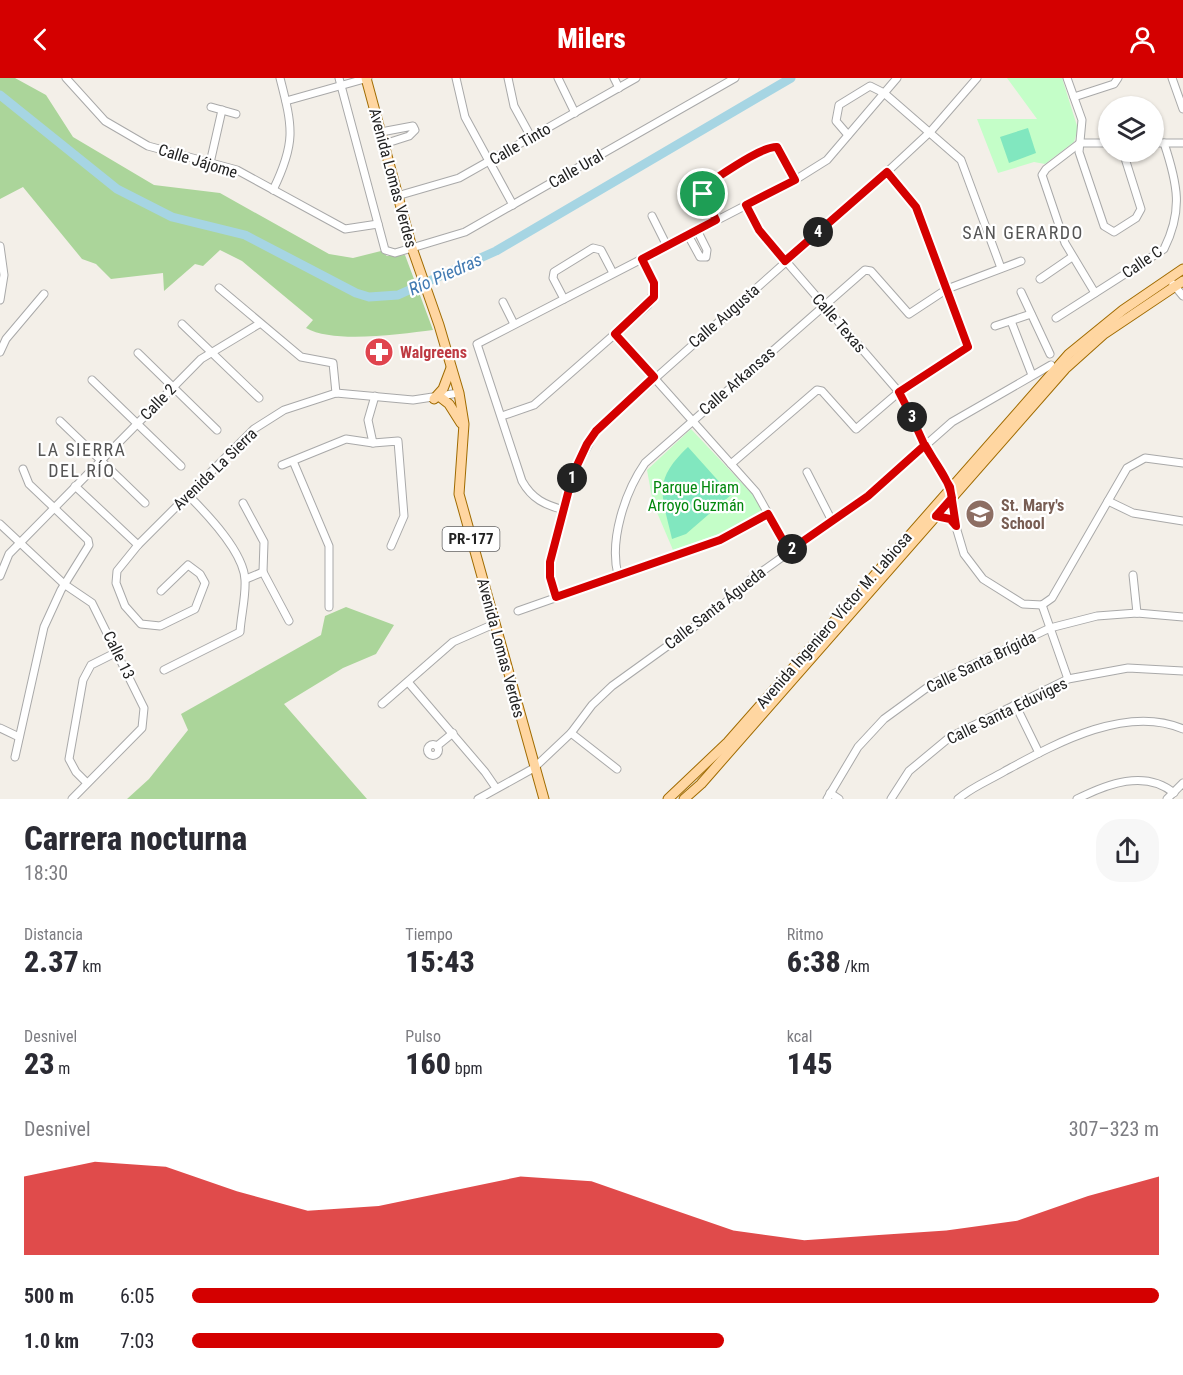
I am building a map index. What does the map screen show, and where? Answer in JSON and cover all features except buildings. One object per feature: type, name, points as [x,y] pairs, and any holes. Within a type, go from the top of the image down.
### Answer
[{"type":"main road","name":"Avenida Lomas Verdes","points":[[367,78],[416,262],[433,308],[459,393],[463,428],[459,494],[544,799]]},
{"type":"main road","name":"Avenida Ingeniero Víctor M. Labiosa","points":[[684,799],[701,783],[1083,352],[1172,283],[1183,269]]},
{"type":"main road","name":"Avenida Ingeniero Víctor M. Labiosa","points":[[668,799],[728,742],[1069,354],[1124,310],[1172,283],[1183,281]]},
{"type":"main road","points":[[451,365],[447,382],[437,398],[457,414],[463,428]]},
{"type":"street","name":"Calle Jájome","points":[[66,78],[105,121],[148,146],[237,170],[345,229],[378,224]]},
{"type":"street","points":[[273,190],[288,160],[292,129],[280,78]]},
{"type":"street","points":[[286,101],[340,82],[367,78]]},
{"type":"street","points":[[456,78],[465,117],[513,205]]},
{"type":"street","points":[[508,78],[514,106],[531,137]]},
{"type":"street","points":[[558,78],[575,113]]},
{"type":"street","points":[[614,78],[619,88]]},
{"type":"street","name":"Calle Tinto","points":[[397,196],[459,178],[636,78]]},
{"type":"street","name":"Calle Ural","points":[[378,224],[385,250],[395,253],[465,232],[735,78]]},
{"type":"street","points":[[564,510],[544,505],[528,493],[477,344],[795,180],[827,160],[897,78]]},
{"type":"street","name":"Calle Augusta","points":[[556,597],[550,577],[550,562],[573,474],[587,444],[596,431],[887,172],[931,131],[977,78]]},
{"type":"street","points":[[1067,78],[1082,120],[1079,152],[1104,226],[1114,232],[1136,218],[1141,210],[1127,162]]},
{"type":"street","points":[[1074,97],[1114,84],[1118,78]]},
{"type":"street","points":[[1172,78],[1183,109]]},
{"type":"street","points":[[340,82],[378,224]]},
{"type":"street","points":[[848,135],[836,121],[839,105],[870,86],[884,93],[931,131],[961,160],[1001,268]]},
{"type":"street","points":[[211,107],[236,114]]},
{"type":"street","points":[[210,163],[222,110]]},
{"type":"street","points":[[381,132],[406,126],[413,126],[415,130],[410,136],[384,144]]},
{"type":"street","points":[[1095,293],[1065,243],[1042,175],[1046,169],[1080,143],[1098,143]]},
{"type":"street","points":[[1164,143],[1183,143]]},
{"type":"street","name":"Calle C","points":[[1056,318],[1164,249],[1176,234],[1182,215],[1182,197],[1164,143]]},
{"type":"street","points":[[716,220],[703,194],[704,186],[755,155],[777,147],[795,180]]},
{"type":"street","points":[[731,464],[817,390],[822,391],[856,429],[899,392],[968,347],[916,207],[887,172]]},
{"type":"street","name":"Calle Texas","points":[[746,205],[759,230],[899,392],[925,445],[950,487]]},
{"type":"street","points":[[652,216],[667,246]]},
{"type":"street","points":[[688,235],[700,257],[706,257],[707,250],[697,230]]},
{"type":"street","points":[[0,246],[4,275],[0,300]]},
{"type":"street","points":[[564,299],[553,278],[554,272],[593,248],[601,250],[613,273]]},
{"type":"street","points":[[1040,279],[1072,257]]},
{"type":"street","points":[[502,416],[534,405],[654,297],[654,283],[642,259]]},
{"type":"street","points":[[947,289],[1022,261]]},
{"type":"street","name":"Calle Arkansas","points":[[618,575],[614,561],[616,541],[634,480],[645,463],[824,305],[865,270],[871,271],[909,314],[947,289]]},
{"type":"street","points":[[1172,283],[1183,296]]},
{"type":"street","points":[[219,288],[301,357],[333,363],[336,393]]},
{"type":"street","points":[[1021,291],[1050,354]]},
{"type":"street","points":[[0,352],[3,336],[44,294]]},
{"type":"street","points":[[503,302],[514,324]]},
{"type":"street","points":[[996,326],[1031,314]]},
{"type":"street","points":[[1011,321],[1032,375]]},
{"type":"street","points":[[182,324],[259,398]]},
{"type":"street","name":"Calle 2","points":[[0,576],[3,563],[20,543],[173,386],[211,352],[259,324]]},
{"type":"street","points":[[615,334],[756,492],[789,551]]},
{"type":"street","points":[[138,353],[217,430]]},
{"type":"street","name":"Calle Santa Águeda","points":[[478,799],[534,768],[571,733],[592,705],[612,686],[716,610],[750,580],[789,551],[868,496],[952,422],[1051,365]]},
{"type":"street","points":[[92,380],[181,466]]},
{"type":"street","name":"Avenida La Sierra","points":[[162,591],[188,565],[200,574],[206,583],[195,609],[160,626],[147,626],[131,614],[116,583],[117,571],[138,545],[254,429],[284,410],[336,393],[413,400],[459,393]]},
{"type":"street","points":[[373,443],[369,420],[375,396]]},
{"type":"street","points":[[60,421],[145,503]]},
{"type":"street","points":[[282,465],[346,439],[373,443],[398,441],[404,516],[391,546]]},
{"type":"street","points":[[950,487],[956,526],[964,555],[983,579],[1023,604],[1042,605],[1052,598],[1127,468],[1145,458],[1183,463]]},
{"type":"street","points":[[293,461],[329,546],[329,607]]},
{"type":"street","points":[[15,757],[44,627],[64,584],[88,549],[88,540],[29,484],[23,469]]},
{"type":"street","points":[[807,472],[832,521]]},
{"type":"street","points":[[75,486],[138,545]]},
{"type":"street","points":[[164,670],[240,632],[246,579],[241,564],[220,527],[188,495]]},
{"type":"street","points":[[1108,501],[1133,513],[1183,521]]},
{"type":"street","points":[[243,503],[264,543],[263,572],[289,621]]},
{"type":"street","points":[[518,611],[720,540],[768,514]]},
{"type":"street","points":[[936,516],[950,519],[956,526]]},
{"type":"street","name":"Calle 13","points":[[0,524],[64,584],[92,603],[144,708],[142,728],[72,799]]},
{"type":"street","points":[[246,579],[263,572]]},
{"type":"street","points":[[1133,575],[1137,613]]},
{"type":"street","points":[[1042,605],[1068,679]]},
{"type":"street","name":"Calle Santa Brígida","points":[[829,796],[858,747],[884,719],[932,684],[1050,628],[1097,616],[1137,613],[1183,616]]},
{"type":"street","points":[[382,704],[453,642],[494,624]]},
{"type":"street","points":[[87,783],[76,772],[69,759],[83,681],[91,665],[117,652]]},
{"type":"street","name":"Calle Santa Eduviges","points":[[891,799],[909,771],[933,748],[1015,704],[1068,679],[1128,668],[1183,672]]},
{"type":"street","points":[[408,682],[496,788]]},
{"type":"street","points":[[1015,704],[1039,753]]},
{"type":"street","points":[[958,799],[1039,753],[1084,732],[1113,725],[1142,722],[1183,729]]},
{"type":"street","points":[[0,728],[19,737]]},
{"type":"street","points":[[571,733],[617,769]]},
{"type":"street","points":[[437,746],[453,734]]},
{"type":"street","points":[[1077,799],[1120,782],[1143,780],[1162,783],[1174,793]]},
{"type":"street","points":[[1167,799],[1183,783]]},
{"type":"street","points":[[829,796],[839,799]]},
{"type":"green space","points":[[0,78],[15,78],[46,95],[73,137],[154,185],[220,193],[329,254],[353,258],[381,251],[387,256],[405,255],[433,330],[350,337],[318,333],[306,328],[313,320],[242,261],[220,250],[203,266],[195,264],[164,291],[163,273],[111,279],[96,264],[82,259],[23,187],[0,199]]},
{"type":"green space","points":[[1007,78],[1062,78],[1078,129],[1074,142],[1045,164],[1034,162],[998,173],[977,119],[1037,119]]},
{"type":"green space","points":[[1028,128],[1036,153],[1009,163],[1000,137]]},
{"type":"green space","name":"Parque Hiram Arroyo Guzmán","points":[[691,429],[755,497],[762,510],[719,534],[673,550],[653,503],[647,470]]},
{"type":"green space","points":[[688,447],[731,495],[686,534],[672,539],[663,500],[664,479]]},
{"type":"green space","points":[[346,607],[394,625],[376,654],[343,668],[284,704],[367,799],[127,799],[149,779],[188,730],[181,714],[321,635],[325,616]]},
{"type":"waterway","name":"Río Piedras","points":[[0,95],[117,189],[172,217],[245,235],[356,293],[369,297],[398,295],[496,251],[791,78]]},
{"type":"place","name":"Walgreens","points":[[379,352]]},
{"type":"place","name":"St. Mary's School","points":[[980,514]]},
{"type":"district","name":"SAN GERARDO","points":[[1023,232]]},
{"type":"district","name":"LA SIERRA DEL RÍO","points":[[82,460]]},
{"type":"route","points":[[703,194],[704,186],[755,155],[777,147],[795,180],[746,205],[759,230],[785,261],[887,172],[916,207],[968,347],[899,392],[925,445],[935,462],[950,487],[952,498],[936,516],[950,519],[956,526],[950,487],[925,445],[868,496],[789,551],[768,514],[720,540],[556,597],[550,577],[550,562],[573,474],[587,444],[596,431],[654,377],[615,334],[654,297],[654,283],[642,259],[716,220],[703,194]]}]
